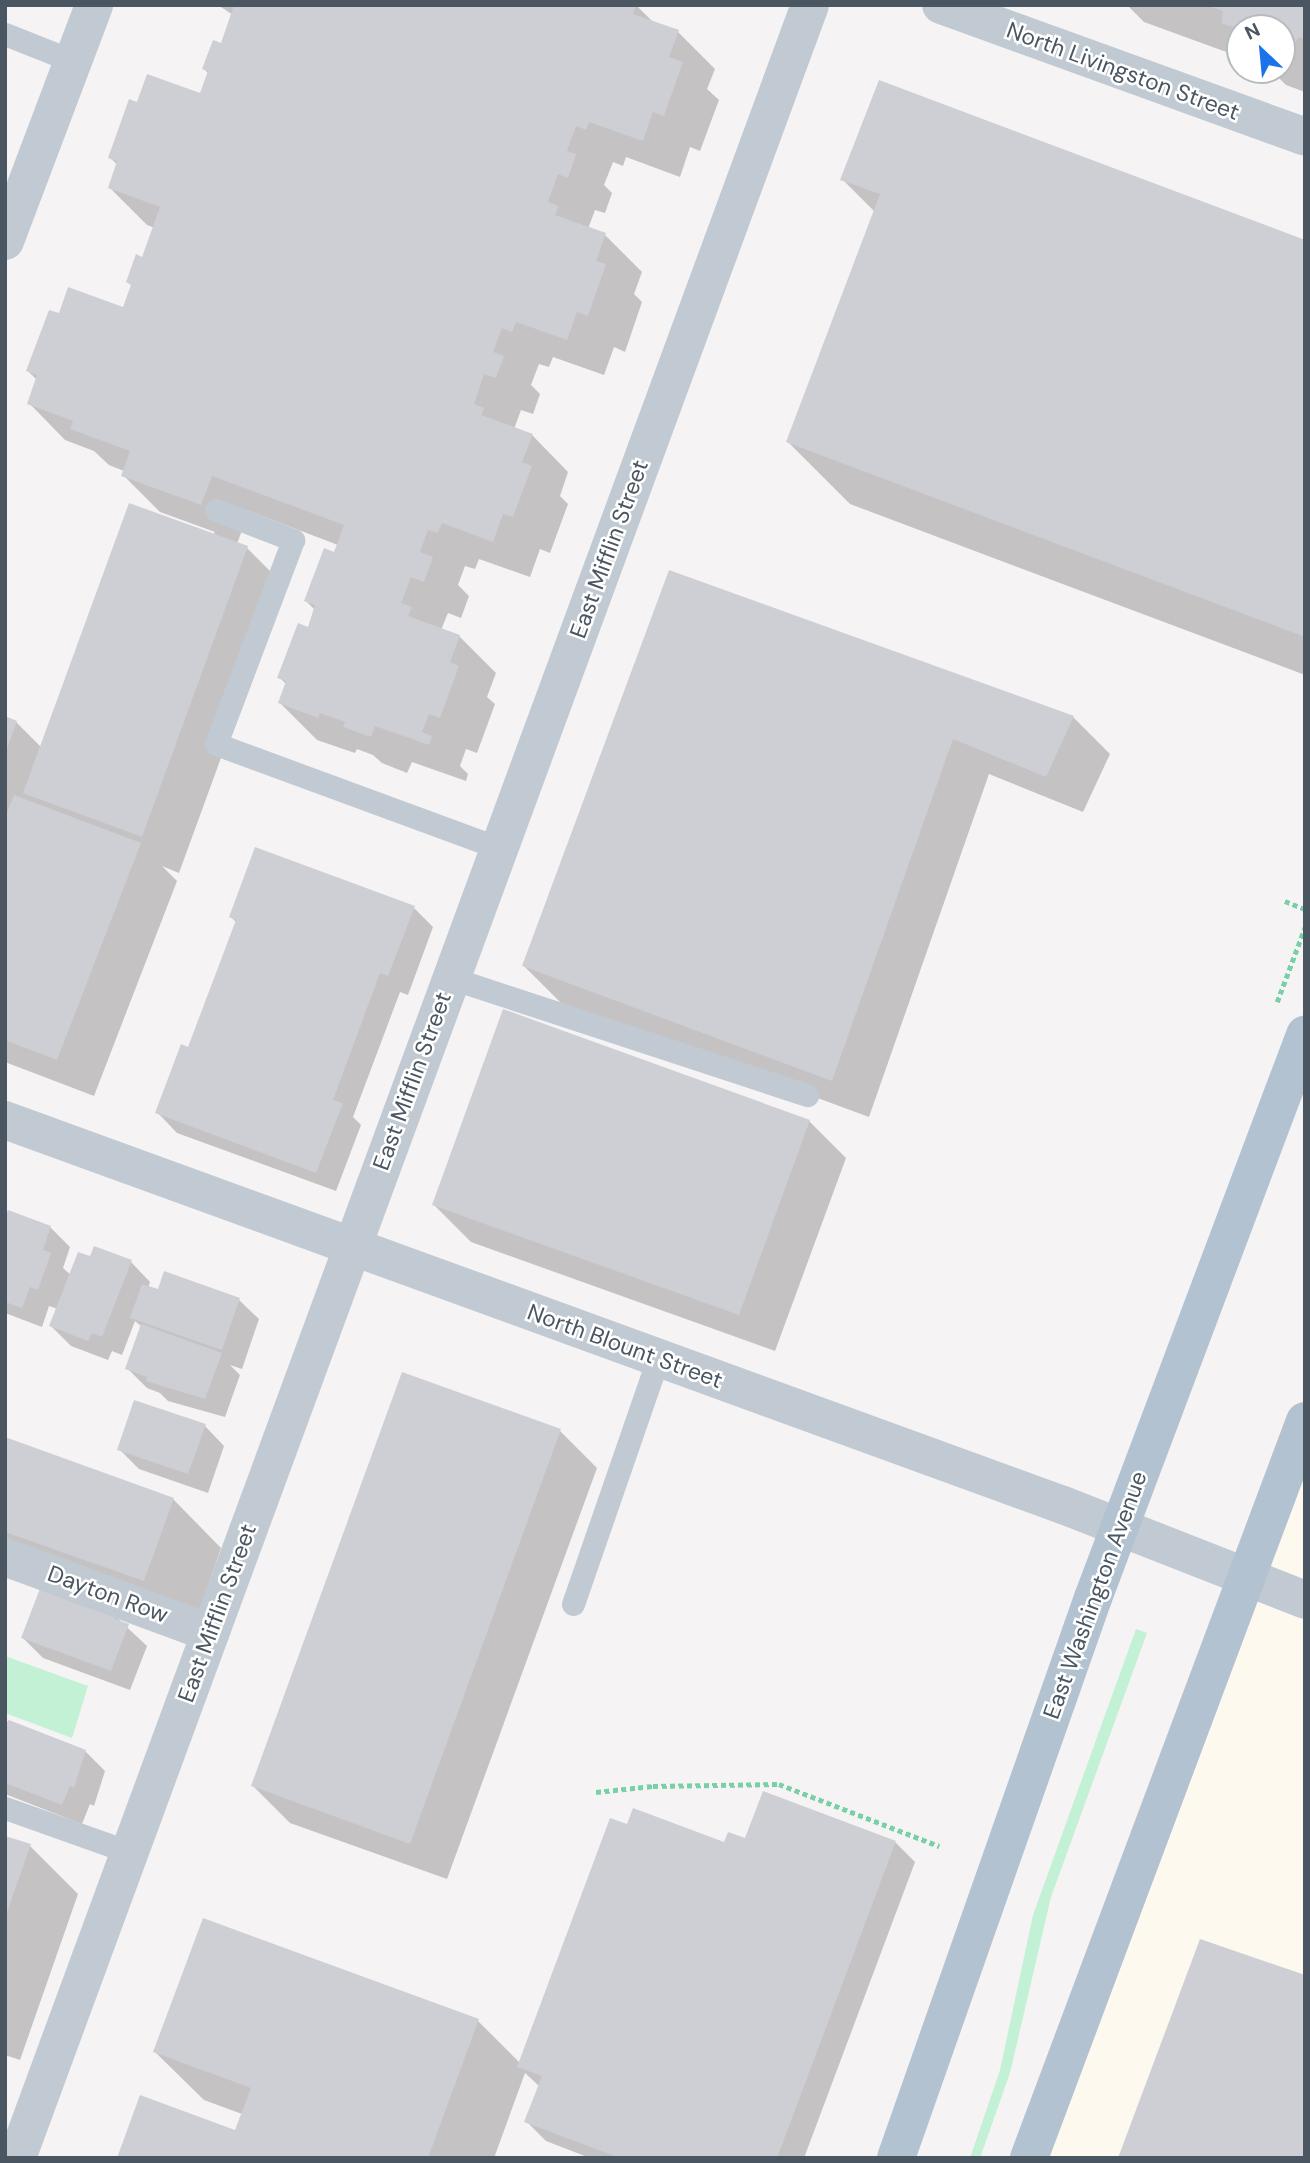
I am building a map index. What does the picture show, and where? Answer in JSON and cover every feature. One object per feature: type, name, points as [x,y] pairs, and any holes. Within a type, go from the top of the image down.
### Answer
[{"type":"main road","name":"East Washington Avenue","points":[[896,2158],[1120,1526],[1305,1035]]},
{"type":"main road","points":[[1028,2158],[1244,1576],[1274,1507],[1305,1421]]},
{"type":"street","points":[[5,241],[94,5]]},
{"type":"street","name":"East Mifflin Street","points":[[17,2158],[810,5]]},
{"type":"street","name":"North Livingston Street","points":[[940,5],[1010,17],[1305,137]]},
{"type":"street","name":"North Blount Street","points":[[5,1120],[1120,1526],[1305,1600]]},
{"type":"street","name":"Dayton Row","points":[[5,1557],[210,1633]]},
{"type":"lane","points":[[5,34],[73,61]]},
{"type":"lane","points":[[216,510],[293,540],[216,744],[499,848]]},
{"type":"lane","points":[[451,978],[807,1095]]},
{"type":"lane","points":[[573,1604],[658,1358]]},
{"type":"lane","points":[[5,1808],[129,1852]]},
{"type":"path","points":[[1285,901],[1305,909]]},
{"type":"path","points":[[596,1792],[653,1786],[779,1784],[939,1846]]},
{"type":"shaded area","points":[[1305,1421],[1305,2158],[1029,2158]]},
{"type":"green space","points":[[1136,1629],[1147,1633],[1051,1897],[1010,2073],[980,2158],[970,2158],[1000,2070],[1033,1915]]},
{"type":"green space","points":[[5,1656],[88,1686],[72,1738],[5,1713]]},
{"type":"building","points":[[234,5],[636,5],[633,14],[679,30],[669,57],[683,62],[664,116],[653,112],[643,141],[589,122],[586,130],[576,126],[567,151],[576,154],[568,178],[558,174],[548,202],[559,206],[555,215],[606,233],[596,261],[606,264],[588,316],[577,312],[567,340],[516,322],[512,332],[502,328],[493,352],[504,356],[496,378],[484,374],[474,404],[484,408],[481,415],[533,434],[522,462],[532,466],[513,517],[503,514],[493,542],[442,523],[438,533],[428,530],[420,552],[433,557],[424,582],[411,577],[401,603],[412,607],[408,616],[460,635],[450,662],[459,666],[440,718],[429,714],[422,732],[432,736],[429,745],[375,726],[371,737],[343,727],[345,722],[320,713],[318,718],[278,703],[286,681],[277,678],[298,623],[308,627],[315,605],[304,601],[324,548],[334,552],[344,525],[212,476],[201,505],[121,476],[130,451],[70,429],[73,421],[27,404],[37,375],[26,371],[49,310],[59,313],[68,287],[123,307],[131,285],[126,282],[136,254],[142,257],[160,207],[108,188],[117,161],[108,158],[129,99],[137,102],[147,74],[200,93],[208,71],[202,69],[213,40],[221,43]]},
{"type":"building","points":[[1206,5],[1305,5],[1305,39],[1299,37],[1296,41],[1296,14],[1226,14],[1226,25],[1221,23],[1223,11]]},
{"type":"building","points":[[879,80],[1305,240],[1305,637],[786,442],[880,194],[840,180]]},
{"type":"building","points":[[129,503],[248,546],[142,837],[23,793]]},
{"type":"building","points":[[669,570],[1074,716],[1046,777],[953,739],[832,1081],[522,966]]},
{"type":"building","points":[[5,716],[17,721],[6,751],[5,751]]},
{"type":"building","points":[[14,795],[141,843],[57,1060],[5,1040],[5,817]]},
{"type":"building","points":[[255,847],[415,906],[388,976],[380,973],[333,1100],[343,1103],[316,1173],[155,1113],[181,1044],[188,1047],[236,920],[229,917]]},
{"type":"building","points":[[503,1009],[810,1120],[739,1315],[432,1205]]},
{"type":"building","points":[[8,1210],[51,1226],[43,1250],[51,1253],[38,1290],[30,1287],[22,1308],[5,1302],[5,1218]]},
{"type":"building","points":[[94,1246],[132,1260],[102,1337],[92,1333],[88,1341],[49,1326],[78,1252],[90,1256]]},
{"type":"building","points":[[164,1271],[240,1298],[222,1350],[130,1318],[142,1284],[158,1289]]},
{"type":"building","points":[[141,1324],[222,1353],[205,1399],[146,1381],[147,1377],[125,1369]]},
{"type":"building","points":[[402,1372],[561,1429],[410,1844],[251,1786]]},
{"type":"building","points":[[134,1400],[206,1424],[188,1474],[117,1450]]},
{"type":"building","points":[[5,1437],[174,1498],[144,1581],[5,1532]]},
{"type":"building","points":[[41,1586],[117,1616],[115,1619],[129,1624],[111,1671],[21,1638]]},
{"type":"building","points":[[9,1720],[86,1750],[74,1788],[70,1786],[62,1805],[5,1783],[5,1724]]},
{"type":"building","points":[[763,1791],[896,1841],[777,2158],[620,2158],[524,2122],[542,2076],[517,2067],[610,1818],[627,1824],[633,1808],[724,1842],[728,1832],[745,1838]]},
{"type":"building","points":[[5,1836],[31,1844],[6,1915],[5,1915]]},
{"type":"building","points":[[203,1918],[479,2019],[428,2158],[117,2158],[140,2095],[235,2130],[251,2088],[153,2052]]},
{"type":"building","points":[[1200,1939],[1305,1975],[1305,2158],[1118,2158]]}]
